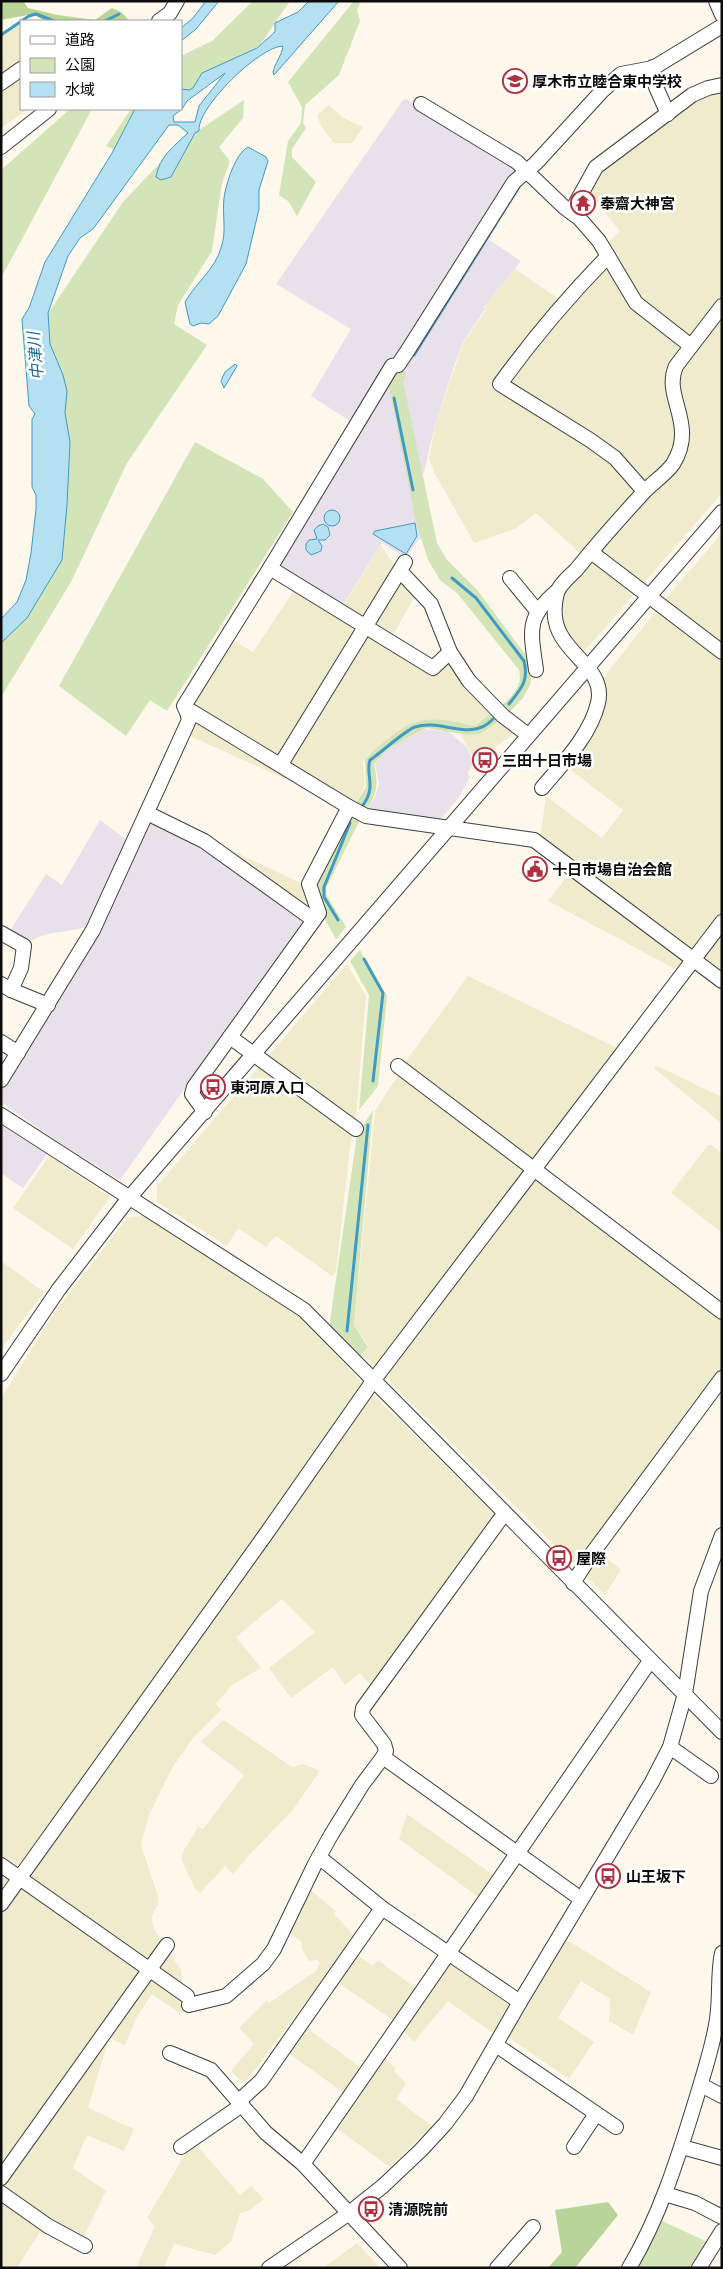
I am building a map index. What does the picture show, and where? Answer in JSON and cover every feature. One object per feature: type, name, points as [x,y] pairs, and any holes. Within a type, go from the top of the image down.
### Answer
[{"type":"street","points":[[160,20],[170,13],[177,1]]},
{"type":"street","points":[[716,1],[722,15]]},
{"type":"street","points":[[1,1080],[93,930],[189,720],[184,706],[392,366],[398,365],[408,350],[514,182],[528,171],[602,90],[621,74],[653,67],[722,26]]},
{"type":"street","points":[[653,67],[656,87],[668,114]]},
{"type":"street","points":[[1,83],[20,70]]},
{"type":"street","points":[[571,212],[596,168],[692,95],[708,88],[722,85]]},
{"type":"street","points":[[421,104],[517,162],[528,171],[564,208],[579,218],[599,241],[636,304],[691,346]]},
{"type":"street","points":[[1,147],[48,110]]},
{"type":"street","points":[[608,256],[556,310],[500,384],[590,440],[615,458],[644,491]]},
{"type":"street","points":[[536,670],[531,633],[533,619],[644,491],[672,465],[683,435],[672,375],[691,346],[722,306]]},
{"type":"street","points":[[1,1374],[59,1288],[129,1198],[722,512]]},
{"type":"street","points":[[591,552],[722,652]]},
{"type":"street","points":[[281,764],[402,566],[431,604],[450,652],[469,681],[503,716],[528,735]]},
{"type":"street","points":[[270,568],[433,668],[450,652]]},
{"type":"street","points":[[510,578],[538,612]]},
{"type":"street","points":[[542,788],[586,732],[598,703],[598,682],[560,637],[555,626],[554,617],[557,591]]},
{"type":"street","points":[[187,712],[191,711],[366,816],[534,840],[722,981]]},
{"type":"street","points":[[205,1112],[192,1094],[194,1087],[319,913],[309,884],[350,808]]},
{"type":"street","points":[[147,813],[204,841],[314,920]]},
{"type":"street","points":[[1,1904],[373,1381],[722,922]]},
{"type":"street","points":[[1,933],[24,946],[21,968],[6,987],[48,1005]]},
{"type":"street","points":[[230,1037],[356,1129]]},
{"type":"street","points":[[1,1042],[18,1053]]},
{"type":"street","points":[[398,1066],[722,1312]]},
{"type":"street","points":[[1,1115],[292,1301],[573,1584],[720,1726]]},
{"type":"street","points":[[573,1584],[591,1554],[722,1378]]},
{"type":"street","points":[[1,1865],[149,1970],[188,2001],[226,1996],[264,1964],[274,1949],[320,1857],[362,1785],[386,1751],[384,1744],[362,1715],[363,1708],[504,1514]]},
{"type":"street","points":[[268,2268],[348,2214],[389,2180],[445,2124],[466,2096],[652,1782],[670,1746],[685,1694],[701,1591],[722,1535]]},
{"type":"street","points":[[303,2164],[519,1853],[650,1660]]},
{"type":"street","points":[[670,1746],[712,1776]]},
{"type":"street","points":[[383,1756],[581,1899]]},
{"type":"street","points":[[320,1857],[382,1908],[520,2002]]},
{"type":"street","points":[[181,2147],[240,2103],[261,2081],[382,1908]]},
{"type":"street","points":[[1,2178],[167,1945]]},
{"type":"street","points":[[629,2268],[643,2244],[665,2194],[701,2085],[717,2022],[722,1953]]},
{"type":"street","points":[[496,2045],[616,2127]]},
{"type":"street","points":[[170,2053],[211,2070],[266,2133],[303,2164],[400,2268]]},
{"type":"street","points":[[701,2085],[722,2096]]},
{"type":"street","points":[[579,2144],[596,2114]]},
{"type":"street","points":[[682,2147],[722,2158]]},
{"type":"street","points":[[1,2193],[48,2226],[85,2246]]},
{"type":"street","points":[[665,2194],[695,2203],[722,2217]]},
{"type":"street","points":[[497,2268],[533,2227]]},
{"type":"street","points":[[699,2268],[722,2231]]},
{"type":"shaded area","points":[[20,23],[20,110],[27,110],[1,128],[1,32]]},
{"type":"shaded area","points":[[722,89],[722,493],[582,654],[559,625],[559,595],[582,555],[536,513],[515,529],[474,543],[434,472],[429,459],[435,425],[463,343],[485,311],[486,304],[515,269],[559,299],[608,250],[605,245],[620,231],[595,201],[589,205],[583,198],[599,171],[697,98]]},
{"type":"shaded area","points":[[406,99],[515,166],[516,169],[355,420],[350,421],[311,396],[351,329],[276,284],[403,100]]},
{"type":"shaded area","points":[[329,105],[342,117],[363,127],[352,143],[334,143],[321,126],[317,115]]},
{"type":"shaded area","points":[[488,239],[521,261],[484,307],[485,309],[463,342],[454,366],[435,425],[424,472],[416,486],[429,542],[419,539],[406,558],[382,543],[341,608],[276,564],[390,378],[406,362]]},
{"type":"shaded area","points":[[722,533],[722,973],[692,951],[677,970],[548,901],[575,866],[540,838],[546,796],[602,838],[623,810],[566,766],[601,707],[604,677],[663,602]]},
{"type":"shaded area","points":[[381,545],[402,577],[416,594],[388,644],[435,674],[450,660],[517,731],[475,762],[454,722],[432,719],[417,721],[397,732],[365,758],[363,762],[365,786],[354,806],[288,772],[283,778],[188,735],[191,703],[231,639],[253,652],[296,587],[338,614]]},
{"type":"shaded area","points":[[425,729],[449,732],[466,746],[474,763],[467,773],[470,777],[459,797],[440,820],[367,810],[375,797],[379,784],[375,764],[388,749]]},
{"type":"shaded area","points":[[152,818],[214,851],[304,920],[120,1180],[60,1143],[1,1102],[1,1091],[97,931]]},
{"type":"shaded area","points":[[100,820],[130,842],[89,927],[43,935],[26,943],[8,934],[46,874],[62,885]]},
{"type":"shaded area","points":[[235,852],[305,885],[306,907],[230,855]]},
{"type":"shaded area","points":[[347,964],[366,996],[356,1119],[350,1147],[336,1272],[332,1276],[276,1236],[266,1247],[238,1228],[227,1246],[157,1202],[157,1186]]},
{"type":"shaded area","points":[[468,976],[617,1048],[532,1163],[403,1065]]},
{"type":"shaded area","points":[[655,1065],[722,1097],[722,1124],[655,1069]]},
{"type":"shaded area","points":[[400,1072],[527,1168],[377,1369],[362,1354],[369,1346],[354,1325],[375,1111]]},
{"type":"shaded area","points":[[1,1125],[47,1154],[23,1188],[1,1173]]},
{"type":"shaded area","points":[[708,1145],[722,1153],[722,1233],[671,1193]]},
{"type":"shaded area","points":[[49,1156],[110,1197],[73,1249],[13,1208]]},
{"type":"shaded area","points":[[536,1175],[722,1317],[722,1373],[593,1546],[621,1570],[605,1595],[391,1383],[387,1373]]},
{"type":"shaded area","points":[[145,1215],[304,1318],[364,1385],[495,1515],[372,1687],[360,1673],[345,1685],[333,1667],[291,1698],[269,1668],[315,1632],[282,1599],[236,1637],[261,1668],[232,1685],[216,1704],[221,1710],[193,1738],[172,1768],[149,1815],[141,1845],[159,1902],[152,1916],[152,1922],[155,1931],[181,1970],[185,2005],[181,2014],[152,1994],[137,2017],[125,2045],[109,2038],[88,2108],[134,2129],[124,2151],[87,2135],[73,2168],[106,2191],[82,2240],[43,2227],[17,2268],[1,2268],[1,1398],[54,1313],[127,1218]]},
{"type":"shaded area","points":[[1,1261],[44,1292],[1,1349]]},
{"type":"shaded area","points":[[222,1721],[225,1721],[292,1767],[303,1764],[320,1771],[292,1811],[233,1874],[225,1866],[200,1893],[195,1889],[181,1858],[198,1827],[203,1829],[244,1775],[201,1742]]},
{"type":"shaded area","points":[[407,1814],[496,1877],[481,1899],[399,1839]]},
{"type":"shaded area","points":[[307,1887],[336,1911],[334,1914],[355,1937],[244,2084],[231,2071],[254,2044],[239,2028],[267,2000],[269,2003],[316,1971],[320,1963],[317,1960],[309,1961],[302,1949],[302,1942],[286,1931]]},
{"type":"shaded area","points":[[564,1938],[651,1992],[633,2035],[609,2021],[610,1999],[581,1981],[558,2018],[594,2042],[569,2079],[508,2037]]},
{"type":"shaded area","points":[[353,1952],[373,1966],[378,1960],[417,1989],[394,2021],[334,1980]]},
{"type":"shaded area","points":[[449,1959],[511,2003],[493,2033],[448,2001],[414,2042],[400,2028]]},
{"type":"shaded area","points":[[302,2025],[362,2068],[344,2093],[284,2050]]},
{"type":"shaded area","points":[[381,2057],[396,2068],[394,2071],[406,2084],[396,2099],[432,2126],[390,2167],[333,2126]]},
{"type":"shaded area","points":[[193,2141],[240,2195],[251,2186],[264,2199],[250,2210],[240,2213],[231,2242],[215,2255],[174,2244],[164,2268],[136,2268],[155,2226],[147,2218]]},
{"type":"shaded area","points":[[357,2243],[380,2268],[323,2268]]},
{"type":"green space","points":[[1,1],[23,1],[28,8],[57,15],[95,20],[43,20],[33,14],[1,20]]},
{"type":"green space","points":[[253,1],[290,1],[260,45],[182,95],[182,56],[212,41]]},
{"type":"green space","points":[[354,1],[361,1],[357,10],[360,21],[339,75],[305,105],[303,123],[306,128],[292,149],[292,157],[316,182],[297,216],[288,201],[279,195],[288,141],[301,123],[302,107],[288,82]]},
{"type":"green space","points":[[112,8],[121,12],[129,20],[95,20]]},
{"type":"green space","points":[[244,100],[243,118],[219,147],[230,161],[222,183],[212,251],[178,305],[174,324],[207,345],[127,463],[71,582],[1,697],[1,632],[45,582],[41,324],[123,202],[178,144]]},
{"type":"green space","points":[[69,110],[91,110],[1,278],[1,170]]},
{"type":"green space","points":[[130,110],[161,110],[119,152],[106,146]]},
{"type":"green space","points":[[401,365],[406,374],[403,381],[437,543],[447,560],[478,591],[528,658],[532,673],[530,685],[523,698],[507,715],[499,708],[512,696],[518,687],[519,670],[457,593],[440,580],[428,560],[415,518],[388,381]]},
{"type":"green space","points":[[195,442],[263,479],[293,512],[167,711],[150,700],[126,736],[59,686]]},
{"type":"green space","points":[[494,711],[502,719],[480,734],[468,735],[426,728],[388,749],[374,764],[376,789],[366,812],[354,806],[366,787],[365,759],[396,733],[416,722],[430,719],[475,726]]},
{"type":"green space","points":[[350,810],[362,816],[326,888],[326,894],[346,927],[336,939],[322,915],[314,885]]},
{"type":"green space","points":[[360,950],[387,996],[378,1086],[359,1110],[369,995],[350,961]]},
{"type":"green space","points":[[373,1110],[354,1325],[368,1347],[358,1358],[329,1328],[357,1135]]},
{"type":"green space","points":[[608,2202],[618,2215],[575,2268],[548,2268],[562,2252],[555,2210]]},
{"type":"green space","points":[[660,2220],[710,2243],[694,2268],[634,2268]]},
{"type":"water","points":[[206,1],[219,1],[196,29],[182,40],[182,27],[193,18]]},
{"type":"water","name":"中津川","points":[[309,1],[339,1],[274,75],[273,72],[283,46],[260,56],[231,80],[208,108],[201,121],[199,131],[195,133],[171,177],[161,180],[156,177],[160,164],[168,152],[188,133],[178,125],[169,125],[93,229],[80,238],[68,256],[48,313],[50,344],[63,375],[67,391],[65,413],[70,442],[62,560],[27,618],[1,643],[1,619],[17,602],[26,580],[31,553],[36,509],[36,495],[32,487],[32,419],[35,414],[29,406],[22,319],[29,308],[45,262],[112,153],[134,110],[181,110],[173,116],[174,122],[195,122],[199,106],[225,73],[187,101],[182,109],[182,89],[189,90],[193,88],[202,73],[257,48],[275,32],[275,23],[298,12]]},
{"type":"water","points":[[248,147],[266,157],[268,161],[259,190],[259,209],[246,264],[218,316],[209,324],[201,323],[193,326],[190,324],[185,302],[218,256],[224,235],[224,198],[227,185],[235,163]]},
{"type":"water","points":[[235,364],[237,366],[224,388],[221,381],[225,372]]},
{"type":"water","points":[[332,510],[338,512],[340,518],[338,524],[332,526],[326,524],[324,518],[326,512]]},
{"type":"water","points":[[415,523],[417,536],[406,554],[373,534],[375,531]]},
{"type":"water","points":[[323,524],[328,527],[330,535],[325,540],[318,540],[322,546],[321,551],[311,555],[306,550],[306,544],[309,540],[317,539],[314,530]]},
{"type":"waterway","points":[[23,20],[36,14],[51,20]]},
{"type":"waterway","points":[[107,20],[119,14]]},
{"type":"waterway","points":[[1,35],[20,22]]},
{"type":"waterway","points":[[414,355],[522,182]]},
{"type":"waterway","points":[[394,398],[413,490]]},
{"type":"waterway","points":[[452,578],[476,598],[524,661],[525,679],[509,704]]},
{"type":"waterway","points":[[363,805],[370,786],[370,760],[405,733],[415,727],[425,725],[466,730],[475,729],[484,726],[493,719]]},
{"type":"waterway","points":[[338,920],[324,897],[324,887],[350,823]]},
{"type":"waterway","points":[[364,959],[383,993],[373,1081]]},
{"type":"waterway","points":[[347,1331],[368,1125]]},
{"type":"place","name":"厚木市立睦合東中学校","points":[[515,81]]},
{"type":"place","name":"奉齋大神宮","points":[[583,203]]},
{"type":"place","name":"三田十日市場","points":[[485,760]]},
{"type":"place","name":"十日市場自治会館","points":[[535,869]]},
{"type":"place","name":"東河原入口","points":[[213,1087]]},
{"type":"place","name":"屋際","points":[[559,1558]]},
{"type":"place","name":"山王坂下","points":[[608,1876]]},
{"type":"place","name":"清源院前","points":[[371,2209]]}]
